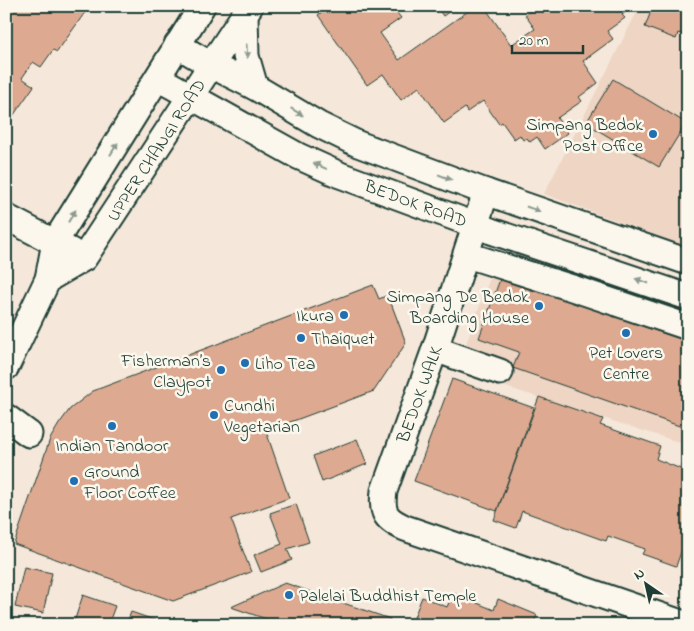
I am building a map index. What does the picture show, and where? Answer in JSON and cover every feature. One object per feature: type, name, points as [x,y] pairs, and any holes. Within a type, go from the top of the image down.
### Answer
[{"type":"street","name":"UPPER CHANGI ROAD","points":[[6,367],[48,279],[55,242],[202,6]]},
{"type":"street","name":"UPPER CHANGI ROAD","points":[[48,279],[84,258],[248,10]]},
{"type":"street","points":[[248,10],[246,56],[255,87]]},
{"type":"street","name":"BEDOK ROAD","points":[[177,45],[255,87],[319,125],[358,144],[494,195],[688,262]]},
{"type":"street","name":"BEDOK ROAD","points":[[158,78],[298,156],[340,175],[484,228],[688,297]]},
{"type":"street","name":"BEDOK WALK","points":[[494,195],[397,494],[397,506],[405,528],[687,625]]},
{"type":"street","points":[[6,217],[84,258]]},
{"type":"street","points":[[474,257],[688,327]]},
{"type":"street","points":[[442,352],[500,372]]},
{"type":"street","points":[[6,417],[30,434]]},
{"type":"shaded area","points":[[640,6],[688,6],[688,247],[544,194]]},
{"type":"shaded area","points":[[498,256],[688,315],[688,445],[456,371]]},
{"type":"building","points":[[6,6],[84,6],[82,9],[86,11],[57,52],[53,50],[41,67],[33,62],[22,78],[34,86],[6,126]]},
{"type":"building","points":[[330,6],[406,6],[397,13],[401,18],[380,33],[399,60],[475,6],[484,6],[511,45],[535,29],[525,15],[537,6],[629,6],[631,8],[622,15],[625,18],[607,31],[613,39],[583,61],[598,83],[579,97],[582,101],[557,118],[568,133],[545,149],[537,137],[530,142],[527,138],[523,140],[520,135],[514,139],[502,122],[499,124],[483,101],[467,112],[465,108],[444,123],[419,87],[401,100],[383,74],[367,85],[318,15]]},
{"type":"building","points":[[436,6],[457,6],[443,16]]},
{"type":"building","points":[[653,6],[688,6],[688,36],[678,33],[676,39],[645,27]]},
{"type":"building","points":[[613,79],[686,123],[659,167],[586,123]]},
{"type":"building","points":[[504,268],[688,331],[688,429],[513,368],[519,352],[479,338]]},
{"type":"building","points":[[373,285],[379,299],[388,295],[406,343],[374,391],[266,431],[289,498],[231,519],[251,572],[173,601],[14,544],[50,439],[70,409],[93,391]]},
{"type":"building","points":[[452,379],[534,408],[497,511],[414,481]]},
{"type":"building","points":[[539,397],[603,419],[600,425],[660,446],[656,459],[681,469],[685,458],[688,459],[688,533],[676,566],[642,554],[645,549],[608,536],[606,541],[522,511],[516,528],[494,520]]},
{"type":"building","points":[[357,439],[367,464],[322,482],[313,456]]},
{"type":"building","points":[[296,504],[309,542],[287,549],[292,560],[261,572],[254,555],[282,544],[270,513]]},
{"type":"building","points":[[24,567],[52,573],[43,613],[15,607]]},
{"type":"building","name":"Palelai Buddhist Temple","points":[[285,583],[390,619],[389,625],[277,625],[278,623],[231,607]]},
{"type":"building","points":[[453,593],[494,610],[498,599],[537,615],[533,625],[411,625],[422,597],[447,607]]},
{"type":"building","points":[[83,595],[115,606],[108,625],[73,625]]},
{"type":"building","points":[[131,612],[163,623],[162,625],[126,625]]},
{"type":"place","name":"Simpang Bedok Post Office","points":[[653,134]]},
{"type":"place","name":"Simpang De Bedok Boarding House","points":[[539,306]]},
{"type":"place","name":"Ikura","points":[[344,315]]},
{"type":"place","name":"Pet Lovers Centre","points":[[626,333]]},
{"type":"place","name":"Thaiquet","points":[[301,338]]},
{"type":"place","name":"Liho Tea","points":[[245,363]]},
{"type":"place","name":"Fisherman’s Claypot","points":[[221,370]]},
{"type":"place","name":"Cundhi Vegetarian","points":[[214,415]]},
{"type":"place","name":"Indian Tandoor","points":[[112,426]]},
{"type":"place","name":"Ground Floor Coffee","points":[[74,481]]},
{"type":"place","name":"Palelai Buddhist Temple","points":[[289,595]]}]
